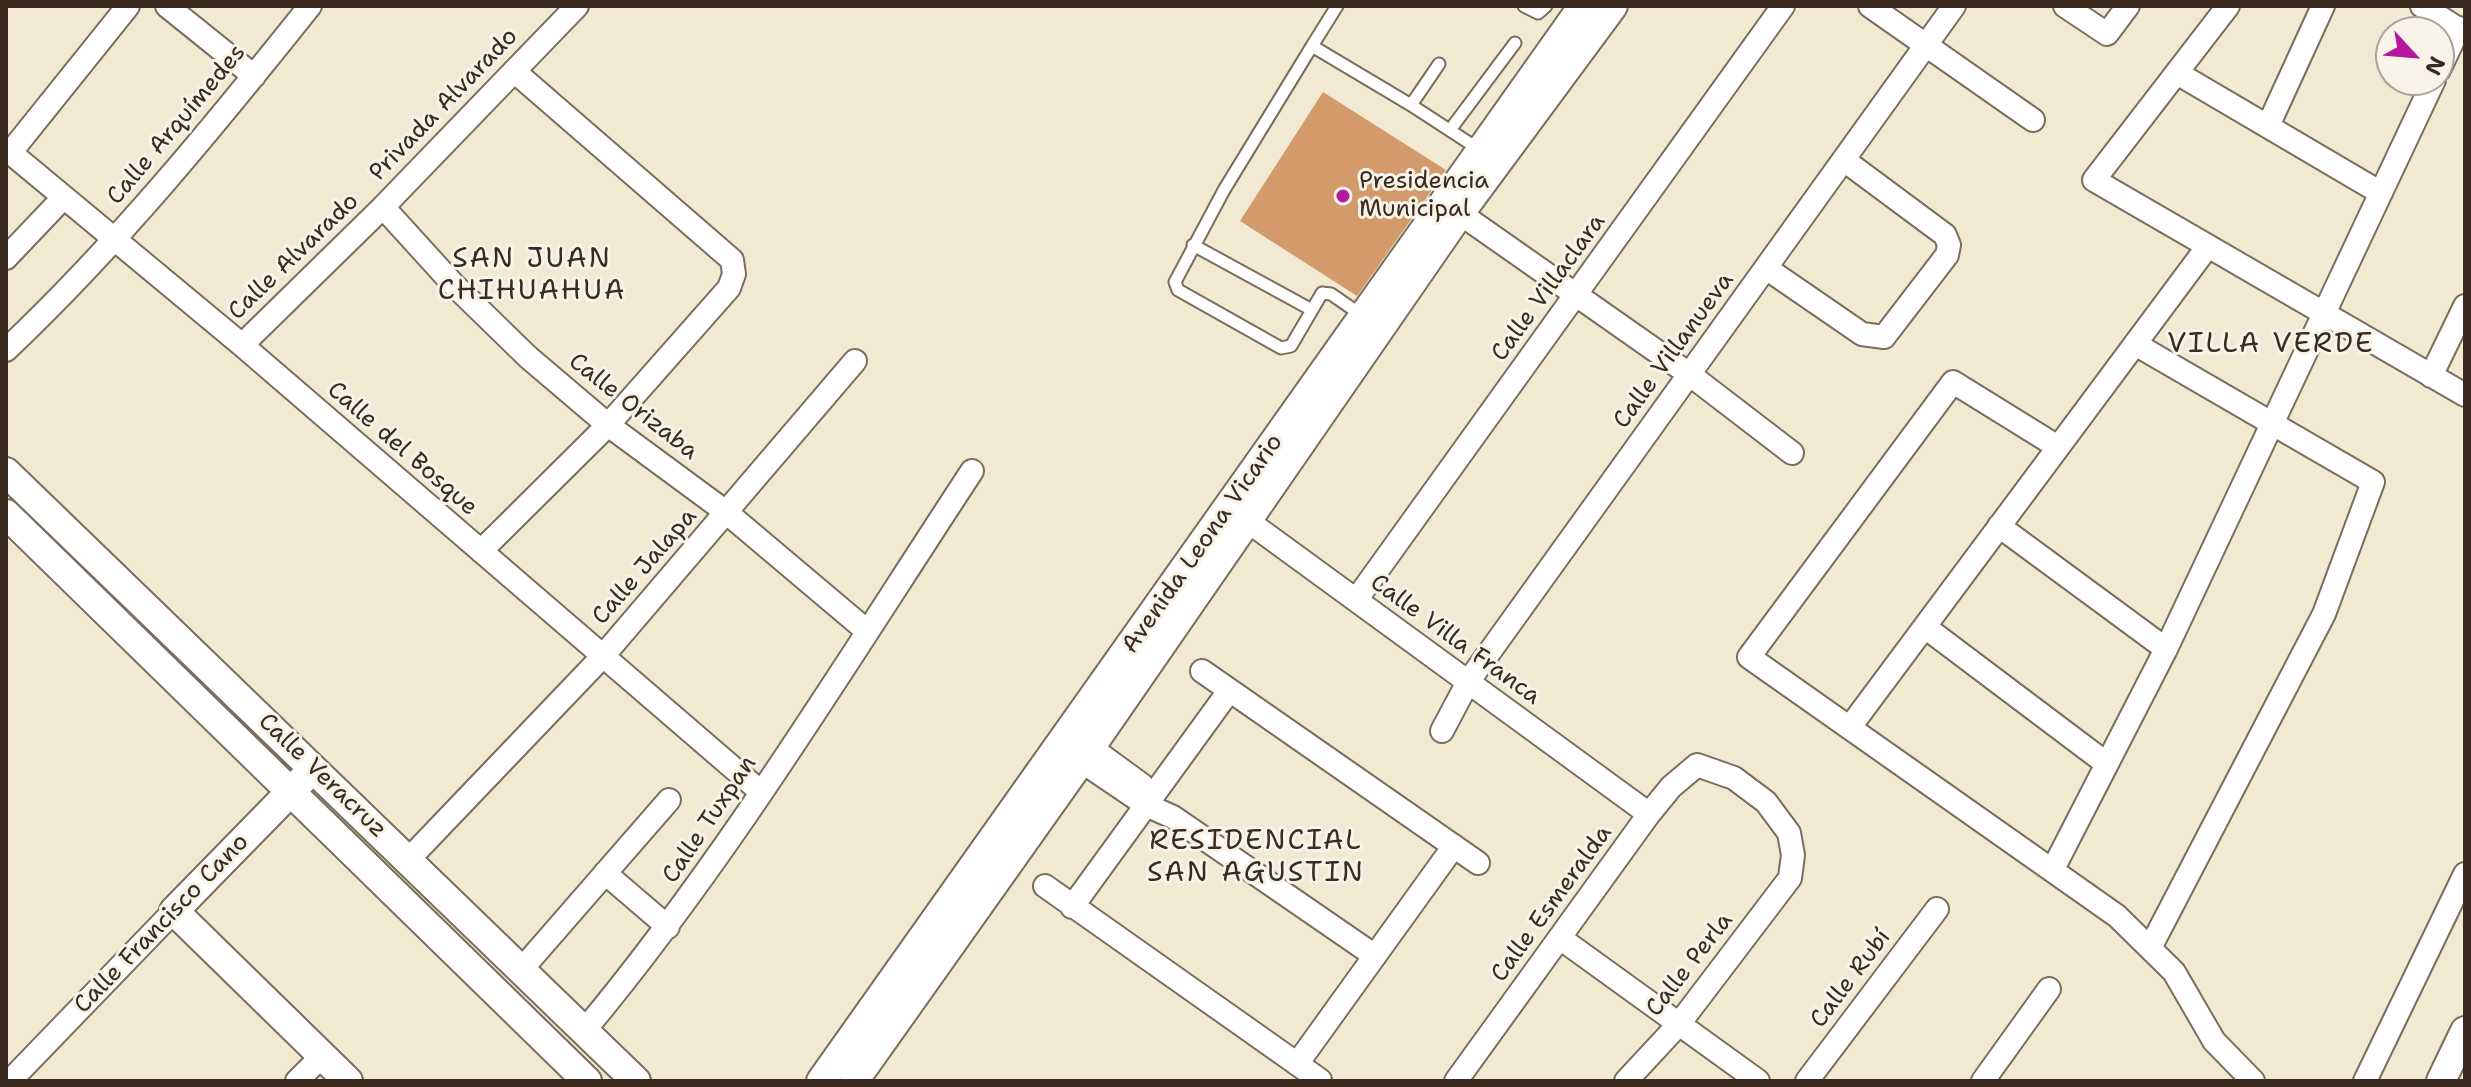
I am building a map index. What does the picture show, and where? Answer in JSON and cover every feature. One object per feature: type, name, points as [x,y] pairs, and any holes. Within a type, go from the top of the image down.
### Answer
[{"type":"street","points":[[8,151],[128,6]]},
{"type":"street","points":[[167,6],[254,76]]},
{"type":"street","name":"Calle Arquímedes","points":[[6,350],[113,240],[310,6]]},
{"type":"street","name":"Privada Alvarado","points":[[383,207],[577,6]]},
{"type":"street","name":"Avenida Leona Vicario","points":[[821,1081],[1239,515],[1452,208],[1481,151],[1583,6]]},
{"type":"street","name":"Avenida Leona Vicario","points":[[854,1081],[1086,754],[1364,316],[1613,6]]},
{"type":"street","name":"Calle Villaclara","points":[[1356,600],[1783,6]]},
{"type":"street","points":[[1870,6],[2033,120]]},
{"type":"street","name":"Calle Villanueva","points":[[1442,731],[1468,682],[1954,6]]},
{"type":"street","points":[[2065,6],[2107,34],[2128,6]]},
{"type":"street","points":[[2228,6],[2094,180],[2465,395]]},
{"type":"street","points":[[2268,126],[2323,6]]},
{"type":"street","points":[[2422,6],[2462,30]]},
{"type":"street","points":[[481,551],[608,425],[729,288],[734,274],[732,260],[514,71]]},
{"type":"street","points":[[2177,73],[2381,193]]},
{"type":"street","points":[[2053,869],[2166,649],[2426,96]]},
{"type":"street","name":"Calle del Bosque","points":[[8,151],[242,345],[761,792]]},
{"type":"street","points":[[1766,268],[1862,334],[1884,337],[1947,255],[1949,245],[1945,235],[1844,160]]},
{"type":"street","points":[[6,258],[63,198]]},
{"type":"street","name":"Calle Alvarado","points":[[242,345],[383,207]]},
{"type":"street","name":"Calle Orizaba","points":[[383,207],[453,284],[528,357],[608,425],[726,512],[867,631]]},
{"type":"street","points":[[1452,208],[1689,374],[1792,453]]},
{"type":"street","points":[[1850,727],[2208,246]]},
{"type":"street","points":[[2431,376],[2465,306]]},
{"type":"street","points":[[2135,344],[2373,482],[2324,614],[2150,948]]},
{"type":"street","name":"Calle Jalapa","points":[[408,860],[603,656],[855,361]]},
{"type":"street","points":[[2058,447],[1953,382],[1749,657],[2117,916],[2174,972],[2214,1041],[2253,1081]]},
{"type":"street","name":"Calle Tuxpan","points":[[584,1031],[668,927],[761,792],[972,471]]},
{"type":"street","name":"Calle Veracruz","points":[[6,472],[636,1081]]},
{"type":"street","name":"Calle Veracruz","points":[[6,514],[587,1081]]},
{"type":"street","name":"Calle Villa Franca","points":[[1239,515],[1649,814]]},
{"type":"street","points":[[1999,526],[2166,649]]},
{"type":"street","points":[[1925,627],[2107,764]]},
{"type":"street","points":[[1202,671],[1478,863]]},
{"type":"street","points":[[1072,907],[1229,691]]},
{"type":"street","points":[[1086,754],[1375,956]]},
{"type":"street","name":"Calle Esmeralda","points":[[1456,1081],[1649,814],[1671,787],[1697,765],[1734,778],[1766,802],[1789,833],[1793,855],[1790,878]]},
{"type":"street","name":"Calle Francisco Cano","points":[[10,1081],[314,767]]},
{"type":"street","points":[[521,970],[669,800]]},
{"type":"street","points":[[1297,1064],[1454,846]]},
{"type":"street","points":[[605,873],[668,927]]},
{"type":"street","points":[[2365,1081],[2465,874]]},
{"type":"street","name":"Calle Perla","points":[[1626,1081],[1679,1024],[1790,878]]},
{"type":"street","points":[[1045,886],[1320,1080]]},
{"type":"street","name":"Calle Rubí","points":[[1807,1081],[1937,909]]},
{"type":"street","points":[[174,911],[348,1081]]},
{"type":"street","points":[[1560,938],[1758,1081]]},
{"type":"street","points":[[1983,1081],[2049,989]]},
{"type":"street","points":[[2441,1081],[2465,1031]]},
{"type":"street","points":[[297,1081],[322,1056]]},
{"type":"street","points":[[595,1081],[614,1059]]},
{"type":"lane","points":[[1337,6],[1224,190],[1175,282],[1178,290],[1281,348],[1291,346],[1322,293],[1327,292],[1364,316]]},
{"type":"lane","points":[[1524,6],[1538,13],[1546,6]]},
{"type":"lane","points":[[1450,130],[1515,43]]},
{"type":"lane","points":[[1312,46],[1481,151]]},
{"type":"lane","points":[[1411,105],[1439,64]]},
{"type":"lane","points":[[1193,245],[1312,310]]},
{"type":"building","name":"Presidencia Municipal","points":[[1323,92],[1446,170],[1357,296],[1240,221]]},
{"type":"place","name":"Presidencia Municipal","points":[[1343,196]]},
{"type":"district","name":"SAN JUAN CHIHUAHUA","points":[[532,276]]},
{"type":"district","name":"VILLA VERDE","points":[[2271,345]]},
{"type":"district","name":"RESIDENCIAL SAN AGUSTIN","points":[[1256,858]]}]
